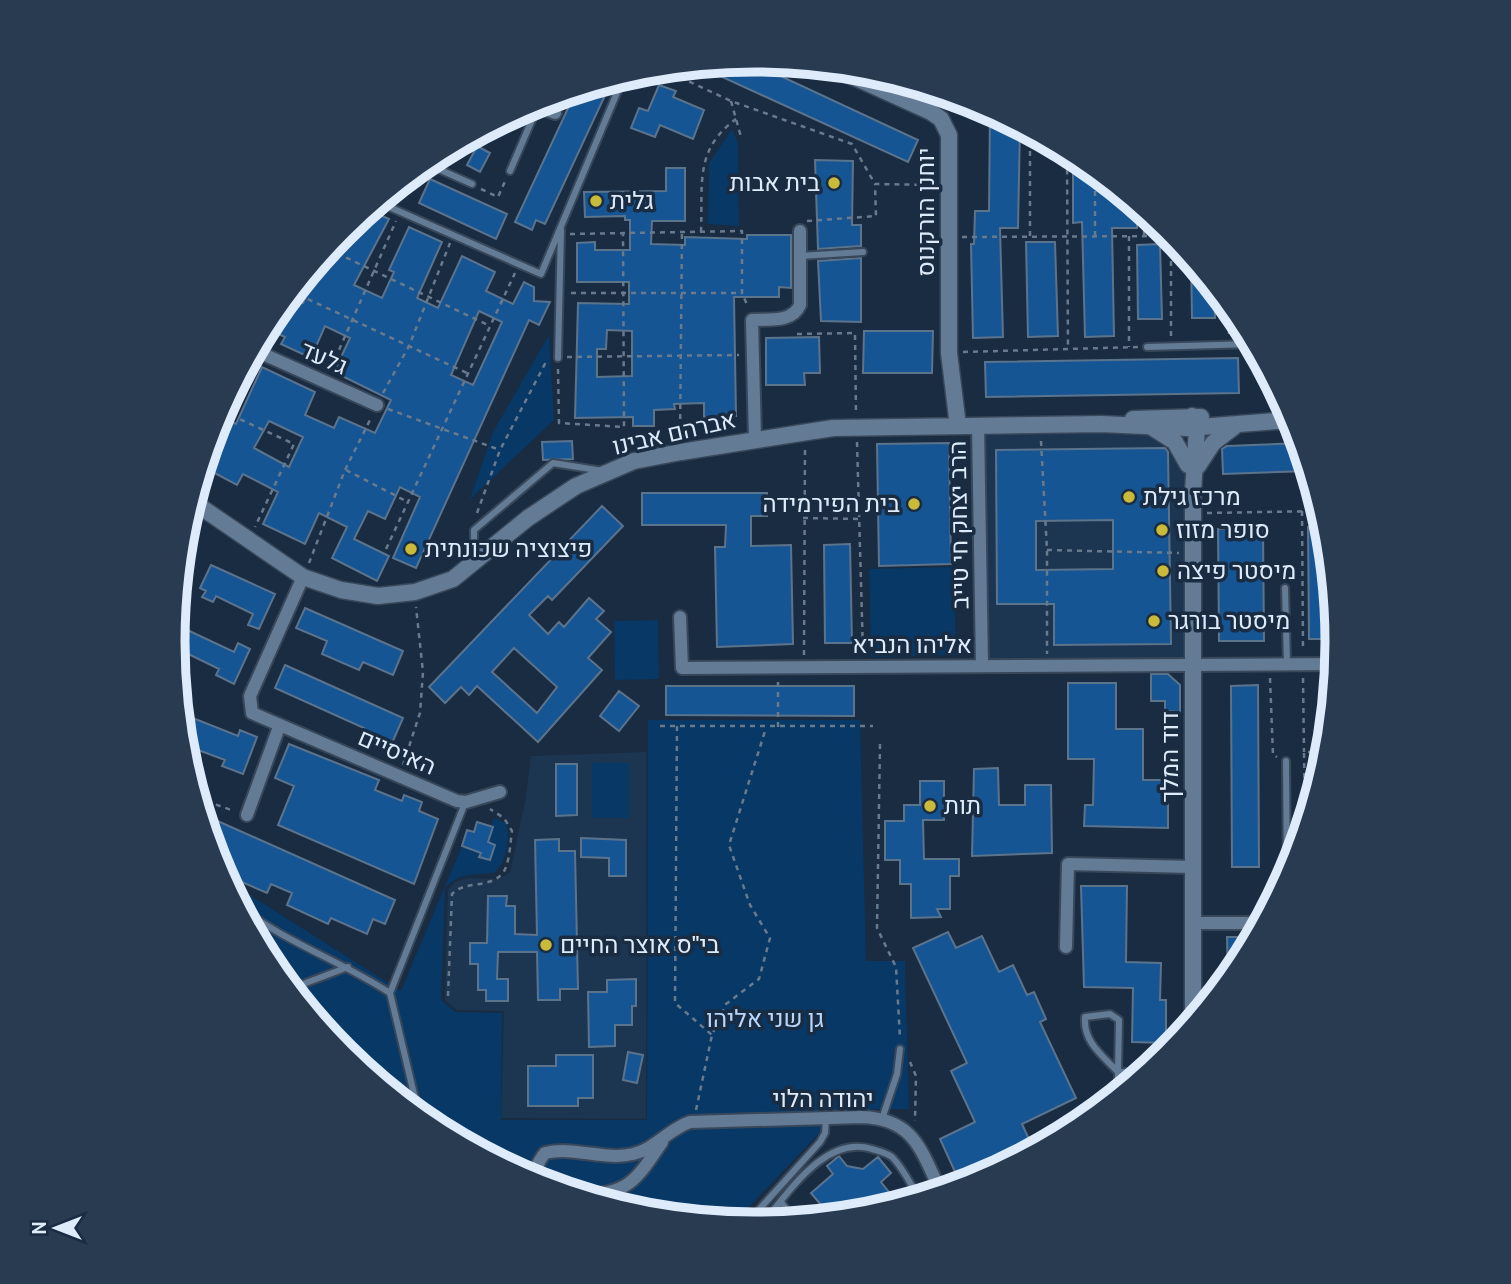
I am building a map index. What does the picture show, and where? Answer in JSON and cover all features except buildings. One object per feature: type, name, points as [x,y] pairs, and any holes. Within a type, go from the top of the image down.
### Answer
[{"type":"street","name":"יוחנן הורקנוס","points":[[889,88],[941,119],[948,135],[949,353],[958,426]]},
{"type":"street","points":[[549,111],[555,113]]},
{"type":"street","points":[[755,438],[752,320],[788,317],[796,312],[800,305],[800,226]]},
{"type":"street","name":"גלעד","points":[[264,354],[377,405]]},
{"type":"street","name":"אברהם אבינו","points":[[1101,424],[1138,418],[1234,426],[1280,420]]},
{"type":"street","name":"אברהם אבינו","points":[[202,508],[303,577],[358,594],[378,596],[415,592],[453,579],[551,502],[608,471],[634,461],[805,431],[1101,424],[1153,428],[1280,419]]},
{"type":"street","name":"דוד המלך","points":[[1192,424],[1193,1007]]},
{"type":"street","name":"הרב יצחק חי טייב","points":[[978,426],[982,665]]},
{"type":"street","points":[[1153,428],[1175,442],[1192,468],[1213,443],[1234,426]]},
{"type":"street","name":"האיסיים","points":[[303,577],[249,706],[256,718],[470,801]]},
{"type":"street","name":"אליהו הנביא","points":[[680,617],[682,668],[1325,664]]},
{"type":"street","points":[[247,815],[279,727]]},
{"type":"street","points":[[470,801],[500,792]]},
{"type":"street","points":[[1066,947],[1068,864],[1193,867]]},
{"type":"street","points":[[1193,923],[1251,923]]},
{"type":"street","name":"יהודה הלוי","points":[[536,1169],[545,1153],[633,1154],[645,1150],[668,1133],[690,1122],[882,1119],[902,1127],[915,1139]]},
{"type":"street","name":"יהודה הלוי","points":[[605,1192],[623,1189],[645,1166],[668,1133]]},
{"type":"street","points":[[915,1139],[936,1183]]},
{"type":"lane","points":[[388,207],[541,274],[619,89]]},
{"type":"lane","points":[[510,171],[531,118]]},
{"type":"lane","points":[[438,169],[472,184]]},
{"type":"lane","points":[[558,358],[561,225]]},
{"type":"lane","points":[[800,256],[863,252]]},
{"type":"lane","points":[[1147,347],[1241,344]]},
{"type":"lane","points":[[474,562],[474,530],[553,463],[608,471]]},
{"type":"lane","points":[[1285,587],[1287,663]]},
{"type":"lane","points":[[1286,761],[1287,847]]},
{"type":"lane","points":[[415,1099],[390,993],[470,801]]},
{"type":"lane","points":[[259,922],[348,967],[390,993]]},
{"type":"lane","points":[[300,985],[348,967]]},
{"type":"lane","points":[[1118,1082],[1118,1072],[1119,1020],[1110,1014],[1086,1017],[1084,1029],[1089,1041],[1118,1072],[1130,1072]]},
{"type":"lane","points":[[882,1119],[897,1074],[900,1049]]},
{"type":"lane","points":[[757,1212],[820,1142],[825,1133],[826,1118]]},
{"type":"lane","points":[[773,1212],[829,1153],[851,1148],[868,1147],[891,1155],[914,1190]]},
{"type":"lane","points":[[781,1202],[787,1211]]},
{"type":"path","points":[[680,77],[732,101],[852,144],[876,184],[876,216],[800,226]]},
{"type":"path","points":[[732,101],[741,137]]},
{"type":"path","points":[[701,232],[703,165],[716,134],[736,119]]},
{"type":"path","points":[[1030,142],[1030,236]]},
{"type":"path","points":[[1067,165],[1068,348]]},
{"type":"path","points":[[472,184],[498,197],[510,171]]},
{"type":"path","points":[[876,184],[949,186]]},
{"type":"path","points":[[1095,184],[1096,236]]},
{"type":"path","points":[[325,381],[400,212]]},
{"type":"path","points":[[1144,225],[1144,236]]},
{"type":"path","points":[[559,293],[743,293],[742,231],[561,235]]},
{"type":"path","points":[[681,452],[679,356],[682,232]]},
{"type":"path","points":[[623,234],[623,356],[624,427],[559,423],[558,358],[623,356],[753,355]]},
{"type":"path","points":[[1129,236],[1129,347]]},
{"type":"path","points":[[948,237],[1156,236]]},
{"type":"path","points":[[303,577],[345,470],[409,346],[453,237]]},
{"type":"path","points":[[1170,346],[1172,253]]},
{"type":"path","points":[[338,254],[490,326]]},
{"type":"path","points":[[386,549],[519,265]]},
{"type":"path","points":[[302,296],[468,374]]},
{"type":"path","points":[[1229,344],[1230,324]]},
{"type":"path","points":[[797,334],[855,333],[862,519],[863,666]]},
{"type":"path","points":[[477,515],[500,450],[558,338]]},
{"type":"path","points":[[949,353],[1147,347]]},
{"type":"path","points":[[377,405],[500,450]]},
{"type":"path","points":[[233,416],[294,444],[248,541]]},
{"type":"path","points":[[1040,425],[1047,550],[1047,665]]},
{"type":"path","points":[[804,667],[805,431]]},
{"type":"path","points":[[345,470],[408,502]]},
{"type":"path","points":[[1302,511],[1305,795]]},
{"type":"path","points":[[1193,513],[1310,511]]},
{"type":"path","points":[[803,518],[862,519]]},
{"type":"path","points":[[1047,550],[1193,554]]},
{"type":"path","points":[[400,774],[420,713],[423,672],[415,592]]},
{"type":"path","points":[[1270,663],[1273,755],[1286,761]]},
{"type":"path","points":[[778,667],[778,727]]},
{"type":"path","points":[[660,726],[873,726]]},
{"type":"path","points":[[677,726],[675,1003],[712,1035]]},
{"type":"path","points":[[690,1122],[698,1104],[712,1035],[726,1004],[759,979],[770,938],[750,905],[729,845],[766,728]]},
{"type":"path","points":[[880,744],[877,928],[896,967],[900,1049],[916,1076],[915,1139]]},
{"type":"path","points":[[1304,752],[1315,752]]},
{"type":"path","points":[[448,996],[452,894],[465,885],[484,884],[502,874],[512,831],[504,818],[470,801]]},
{"type":"path","points":[[209,802],[247,815]]},
{"type":"shaded area","points":[[978,426],[1153,428],[1188,465],[1193,663],[982,665]]},
{"type":"shaded area","name":"בי\"ס אוצר החיים","points":[[646,752],[646,1119],[501,1118],[504,1011],[457,1010],[445,1000],[448,890],[455,882],[467,878],[499,879],[510,872],[525,802],[531,756]]},
{"type":"green space","points":[[732,129],[738,143],[739,226],[708,224],[709,163]]},
{"type":"green space","points":[[549,335],[554,420],[470,499],[493,432]]},
{"type":"green space","points":[[954,567],[956,655],[871,657],[869,569]]},
{"type":"green space","points":[[658,620],[659,679],[615,680],[614,621]]},
{"type":"green space","name":"גן שני אליהו","points":[[648,720],[860,720],[866,961],[905,961],[909,1109],[842,1109],[745,1212],[681,1207],[608,1193],[537,1169],[470,1136],[408,1094],[352,1045],[303,989],[281,959],[242,890],[401,991],[462,846],[481,853],[480,857],[490,860],[495,845],[488,842],[493,818],[506,823],[506,850],[498,869],[494,873],[473,874],[456,879],[445,888],[441,1000],[455,1012],[502,1013],[501,1120],[647,1120]]},
{"type":"green space","points":[[592,763],[629,763],[629,818],[592,818]]},
{"type":"place","name":"בית אבות","points":[[834,183]]},
{"type":"place","name":"גלית","points":[[596,201]]},
{"type":"place","name":"מרכז גילת","points":[[1129,497]]},
{"type":"place","name":"בית הפירמידה","points":[[914,504]]},
{"type":"place","name":"סופר מזוז","points":[[1162,530]]},
{"type":"place","name":"פיצוציה שכונתית","points":[[411,549]]},
{"type":"place","name":"מיסטר פיצה","points":[[1163,571]]},
{"type":"place","name":"מיסטר בורגר","points":[[1154,621]]},
{"type":"place","name":"תות","points":[[930,806]]},
{"type":"place","name":"בי\"ס אוצר החיים","points":[[546,945]]}]
